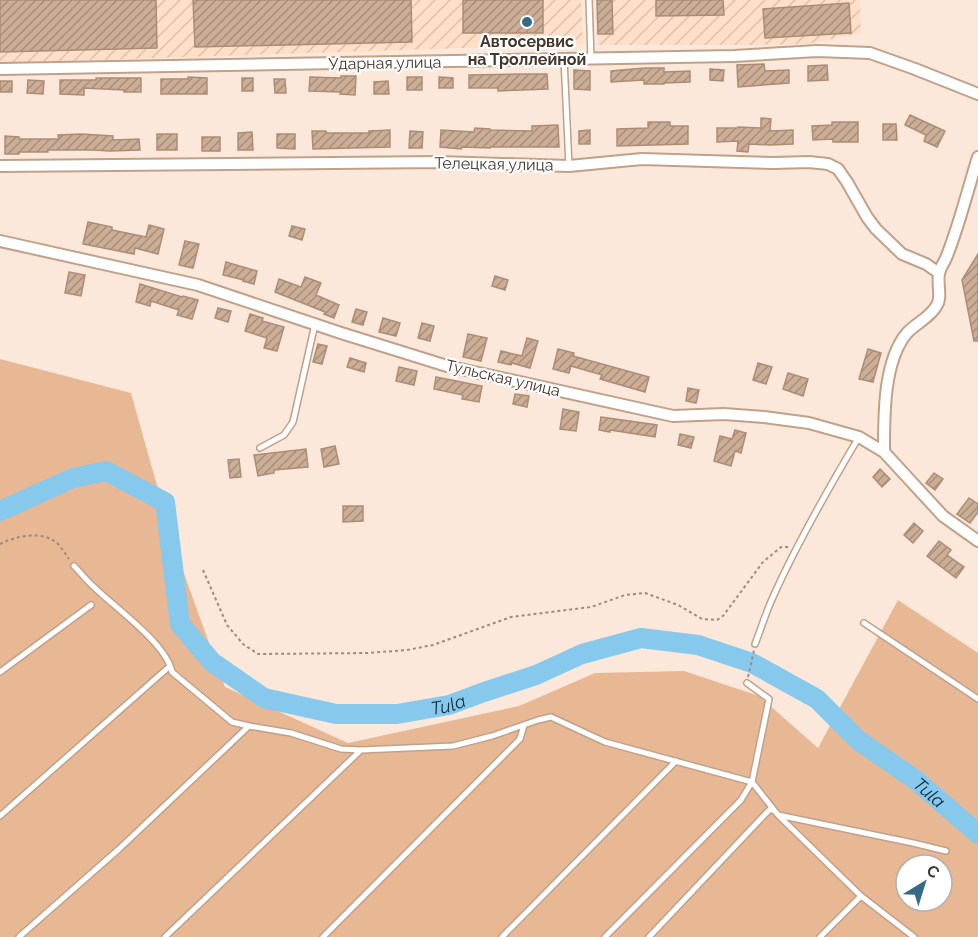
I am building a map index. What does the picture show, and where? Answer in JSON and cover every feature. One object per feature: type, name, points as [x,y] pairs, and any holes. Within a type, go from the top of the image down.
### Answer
[{"type":"street","name":"Ударная улица","points":[[0,69],[734,56],[817,51],[870,53],[978,94]]},
{"type":"street","points":[[884,452],[886,395],[892,363],[908,333],[928,317],[939,303],[939,273],[948,254],[978,157]]},
{"type":"street","name":"Телецкая улица","points":[[0,166],[439,162],[568,166],[642,159],[828,164],[838,169],[848,182],[876,230],[902,254],[926,264],[939,273]]},
{"type":"street","name":"Тульская улица","points":[[0,241],[198,285],[447,366],[673,416],[724,414],[764,417],[809,423],[859,437],[884,452],[943,516],[978,541]]},
{"type":"lane","points":[[589,0],[591,59]]},
{"type":"lane","points":[[564,59],[568,166]]},
{"type":"lane","points":[[260,448],[284,435],[293,422],[315,324]]},
{"type":"lane","points":[[755,644],[772,598],[824,494],[859,437]]},
{"type":"lane","points":[[74,567],[164,653],[172,672],[232,722],[291,733],[341,749],[361,750],[453,746],[551,717],[605,742],[752,782],[778,815],[946,851]]},
{"type":"lane","points":[[0,672],[91,605]]},
{"type":"lane","points":[[864,624],[978,699]]},
{"type":"lane","points":[[0,816],[170,666]]},
{"type":"lane","points":[[605,937],[741,800],[752,782],[769,699],[747,683]]},
{"type":"lane","points":[[323,937],[520,739],[525,725]]},
{"type":"lane","points":[[19,937],[118,849],[249,726]]},
{"type":"lane","points":[[165,937],[361,750]]},
{"type":"lane","points":[[502,937],[676,761]]},
{"type":"lane","points":[[649,937],[771,808],[861,896],[914,937]]},
{"type":"lane","points":[[820,937],[861,896]]},
{"type":"path","points":[[0,544],[10,539],[38,535],[56,542],[74,567]]},
{"type":"path","points":[[203,570],[227,625],[243,644],[258,654],[369,653],[433,645],[511,617],[591,607],[625,595],[645,593],[678,605],[702,619],[717,620],[723,616],[763,562],[781,547],[798,546]]},
{"type":"path","points":[[747,683],[755,644]]},
{"type":"shaded area","points":[[0,0],[581,0],[583,44],[0,63]]},
{"type":"shaded area","points":[[596,0],[860,0],[861,33],[808,44],[597,45]]},
{"type":"shaded area","points":[[0,359],[131,393],[174,546],[225,687],[348,743],[519,706],[595,673],[684,671],[759,696],[818,748],[898,600],[978,653],[978,937],[0,937]]},
{"type":"building","points":[[0,0],[156,0],[157,48],[0,52]]},
{"type":"building","points":[[193,0],[411,0],[412,42],[195,47]]},
{"type":"building","points":[[463,0],[543,0],[543,33],[463,33]]},
{"type":"building","points":[[597,0],[612,0],[613,34],[598,34]]},
{"type":"building","points":[[656,0],[723,0],[724,15],[656,16]]},
{"type":"building","points":[[849,3],[851,33],[765,38],[763,9]]},
{"type":"building","points":[[764,64],[765,71],[789,70],[789,83],[738,87],[737,65]]},
{"type":"building","points":[[827,65],[828,80],[808,81],[808,66]]},
{"type":"building","points":[[664,68],[664,72],[690,71],[690,82],[644,84],[644,80],[611,82],[611,71]]},
{"type":"building","points":[[710,69],[724,70],[723,81],[710,80]]},
{"type":"building","points":[[574,70],[590,71],[590,90],[574,89]]},
{"type":"building","points":[[547,74],[548,89],[498,91],[498,88],[469,88],[469,75]]},
{"type":"building","points":[[341,76],[356,76],[355,95],[309,91],[310,77],[341,78]]},
{"type":"building","points":[[188,77],[207,78],[207,94],[161,94],[161,79],[188,79]]},
{"type":"building","points":[[407,77],[422,77],[422,90],[407,90]]},
{"type":"building","points":[[439,77],[453,78],[453,88],[439,88]]},
{"type":"building","points":[[96,78],[141,78],[141,92],[84,88],[84,95],[60,94],[60,80],[96,80]]},
{"type":"building","points":[[242,78],[253,78],[253,91],[242,91]]},
{"type":"building","points":[[274,79],[285,79],[286,93],[275,93]]},
{"type":"building","points":[[28,80],[44,81],[43,94],[27,93]]},
{"type":"building","points":[[0,81],[12,81],[12,92],[0,92]]},
{"type":"building","points":[[388,81],[389,94],[374,94],[374,82]]},
{"type":"building","points":[[910,115],[945,131],[937,147],[924,141],[926,135],[905,125]]},
{"type":"building","points":[[761,118],[771,119],[770,131],[793,130],[793,144],[749,144],[748,152],[737,151],[738,141],[717,142],[717,128],[761,128]]},
{"type":"building","points":[[648,122],[670,122],[670,126],[688,126],[688,144],[617,146],[617,129],[648,128]]},
{"type":"building","points":[[832,122],[858,122],[858,142],[833,142],[833,139],[813,140],[812,126],[832,125]]},
{"type":"building","points":[[883,124],[896,124],[897,140],[883,140]]},
{"type":"building","points":[[558,125],[559,147],[462,147],[461,149],[440,147],[441,130],[474,132],[475,128],[532,131],[532,126]]},
{"type":"building","points":[[390,130],[390,147],[313,149],[312,131],[369,133],[369,131]]},
{"type":"building","points":[[590,130],[590,144],[579,144],[579,131]]},
{"type":"building","points":[[410,131],[423,132],[422,148],[409,148]]},
{"type":"building","points":[[252,132],[253,150],[238,150],[238,133]]},
{"type":"building","points":[[157,134],[177,134],[177,150],[157,150]]},
{"type":"building","points":[[277,134],[295,134],[295,149],[277,148]]},
{"type":"building","points":[[58,135],[113,136],[113,140],[139,139],[140,150],[48,150],[48,152],[5,154],[5,136],[19,137],[19,139],[59,139]]},
{"type":"building","points":[[202,137],[220,137],[220,151],[202,151]]},
{"type":"building","points":[[88,222],[146,237],[149,225],[164,229],[158,254],[135,248],[134,254],[83,244]]},
{"type":"building","points":[[292,226],[305,229],[302,240],[289,236]]},
{"type":"building","points":[[185,241],[199,244],[193,268],[179,265]]},
{"type":"building","points":[[978,254],[978,341],[974,341],[962,280]]},
{"type":"building","points":[[226,262],[257,271],[254,284],[223,275]]},
{"type":"building","points":[[69,272],[85,275],[81,296],[65,293]]},
{"type":"building","points":[[495,276],[508,280],[505,290],[492,286]]},
{"type":"building","points":[[305,277],[321,283],[316,295],[339,305],[334,318],[324,314],[325,312],[275,292],[279,279],[301,287]]},
{"type":"building","points":[[140,284],[198,300],[192,319],[177,315],[179,310],[151,301],[150,306],[136,302]]},
{"type":"building","points":[[218,308],[231,311],[228,322],[215,318]]},
{"type":"building","points":[[356,309],[367,312],[363,325],[352,322]]},
{"type":"building","points":[[250,314],[263,318],[262,321],[284,327],[277,351],[264,348],[267,338],[245,331]]},
{"type":"building","points":[[383,318],[400,323],[396,336],[379,332]]},
{"type":"building","points":[[422,323],[434,326],[430,341],[418,338]]},
{"type":"building","points":[[468,334],[487,338],[481,361],[463,357]]},
{"type":"building","points":[[527,338],[538,341],[530,368],[498,362],[501,351],[522,356]]},
{"type":"building","points":[[318,344],[327,346],[322,364],[313,362]]},
{"type":"building","points":[[558,349],[574,353],[573,356],[649,377],[645,392],[600,379],[602,375],[571,366],[569,373],[553,369]]},
{"type":"building","points":[[868,349],[881,353],[873,382],[859,379]]},
{"type":"building","points":[[350,358],[366,363],[364,372],[347,367]]},
{"type":"building","points":[[758,363],[772,367],[766,384],[753,380]]},
{"type":"building","points":[[399,367],[417,371],[414,385],[396,381]]},
{"type":"building","points":[[788,373],[808,379],[803,396],[783,389]]},
{"type":"building","points":[[436,377],[482,386],[479,402],[462,399],[463,395],[434,389]]},
{"type":"building","points":[[688,388],[699,390],[696,403],[686,401]]},
{"type":"building","points":[[515,394],[529,396],[527,407],[513,404]]},
{"type":"building","points":[[563,409],[579,412],[576,431],[560,429]]},
{"type":"building","points":[[601,417],[657,425],[655,437],[599,430]]},
{"type":"building","points":[[735,430],[746,433],[741,453],[735,451],[731,466],[714,461],[720,436],[732,439]]},
{"type":"building","points":[[680,434],[694,437],[691,448],[678,445]]},
{"type":"building","points":[[335,446],[339,464],[324,467],[321,449]]},
{"type":"building","points":[[306,449],[308,467],[274,470],[274,473],[258,476],[254,455]]},
{"type":"building","points":[[239,459],[241,477],[230,478],[228,460]]},
{"type":"building","points":[[880,469],[890,479],[882,487],[873,477]]},
{"type":"building","points":[[934,473],[943,479],[935,490],[926,483]]},
{"type":"building","points":[[969,498],[978,504],[978,512],[970,523],[957,514]]},
{"type":"building","points":[[343,506],[363,506],[363,521],[343,522]]},
{"type":"building","points":[[914,523],[923,531],[913,543],[904,535]]},
{"type":"building","points":[[939,541],[951,550],[947,555],[964,567],[956,578],[927,556]]},
{"type":"waterway","name":"Tula","points":[[0,511],[73,478],[106,471],[165,502],[180,624],[212,662],[264,698],[336,714],[397,714],[449,705],[536,675],[582,654],[641,638],[698,645],[752,663],[817,699],[858,740],[917,781],[978,834]]},
{"type":"place","name":"Автосервис на Троллейной","points":[[527,22]]}]
